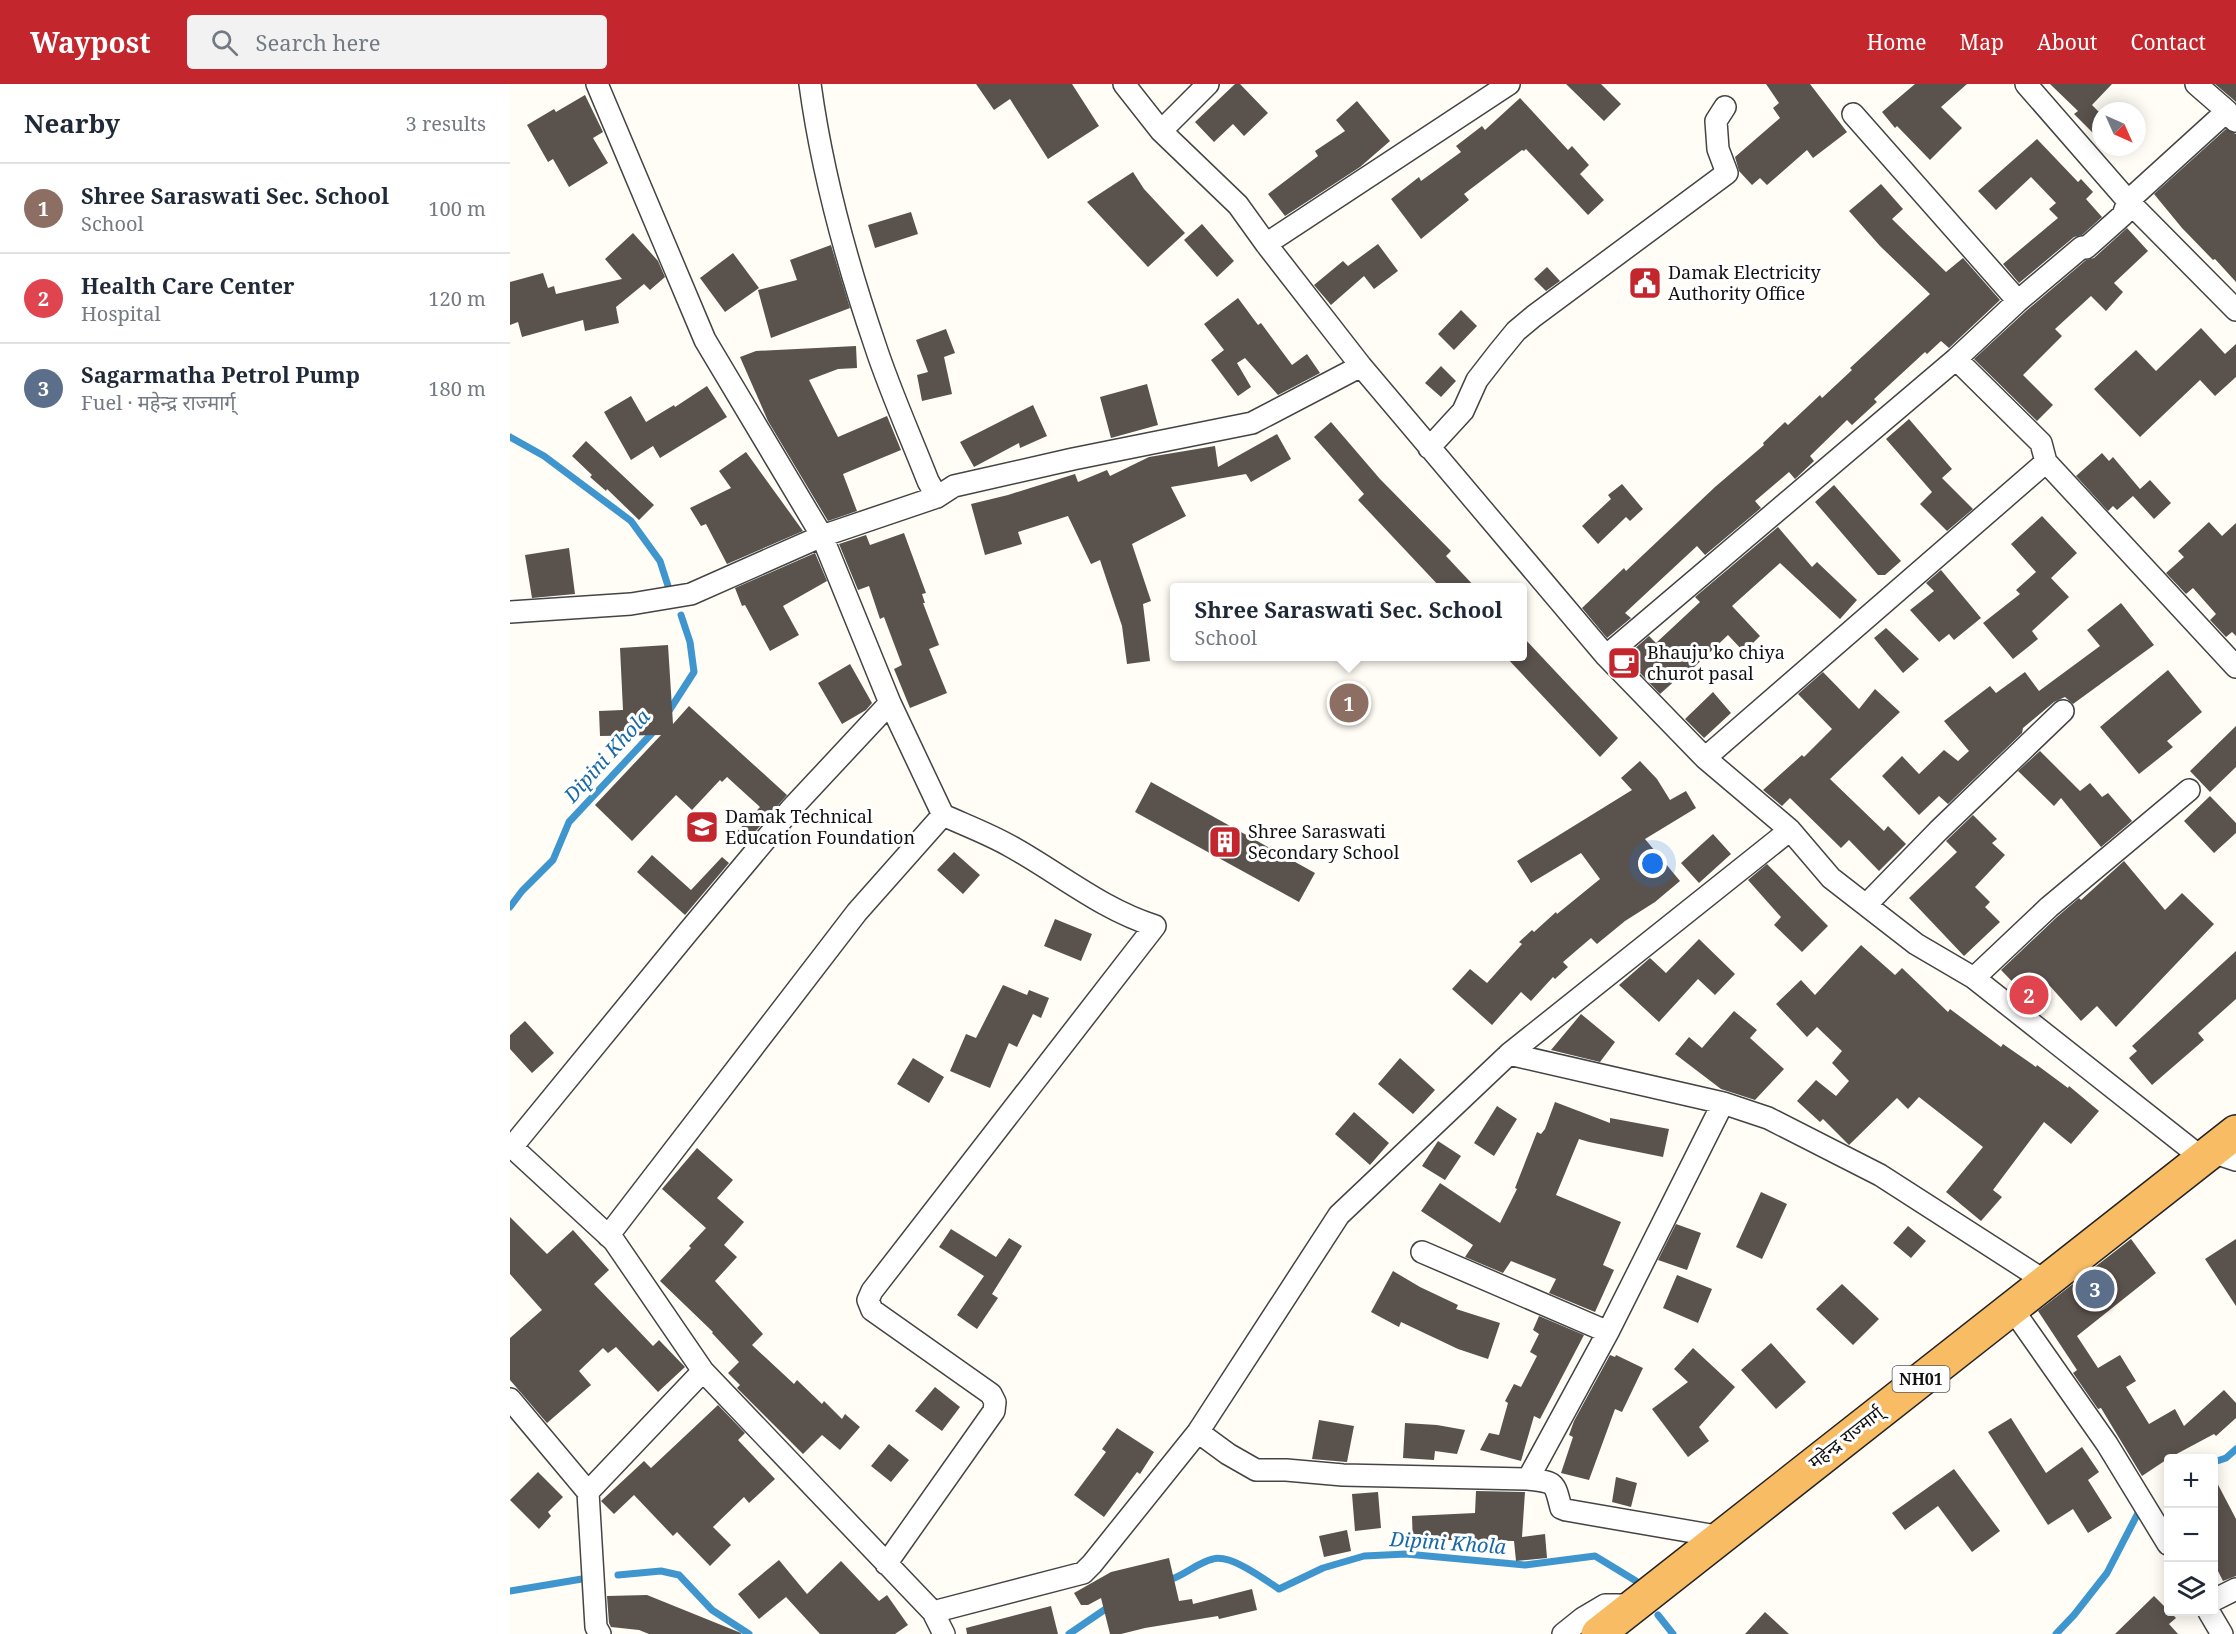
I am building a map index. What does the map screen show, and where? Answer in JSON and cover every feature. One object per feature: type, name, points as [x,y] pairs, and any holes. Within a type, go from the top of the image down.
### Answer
[{"type":"highway","name":"महेन्द्र राज्मार्ग्","points":[[1598,1634],[1628,1619],[1722,1537],[2044,1281],[2222,1151]]},
{"type":"street","points":[[597,84],[705,340],[822,536],[890,703],[943,815],[1010,845],[1089,896],[1130,918],[1155,926],[872,1291],[868,1300],[872,1310],[972,1379],[991,1394],[995,1402],[994,1411],[886,1564]]},
{"type":"street","points":[[810,84],[822,154],[849,266],[875,347],[928,481],[938,497]]},
{"type":"street","points":[[1124,84],[1161,131],[1238,205],[1361,366],[1606,656],[1706,758],[1790,830],[1832,878],[1916,944],[1974,978],[2222,1151]]},
{"type":"street","points":[[1161,131],[1208,84]]},
{"type":"street","points":[[1266,244],[1509,84]]},
{"type":"street","points":[[2026,84],[2128,201],[2236,310]]},
{"type":"street","points":[[1606,656],[1956,359],[2018,301],[2082,247],[2086,248],[2123,215],[2128,201],[2232,116],[2196,84]]},
{"type":"street","points":[[1429,448],[1463,411],[1477,380],[1516,332],[1534,316],[1727,173],[1718,149],[1716,121],[1725,107]]},
{"type":"street","points":[[1853,114],[2018,301]]},
{"type":"street","points":[[1956,359],[2041,443],[2046,462],[2236,667]]},
{"type":"street","points":[[510,612],[631,604],[691,594],[822,536],[938,497],[954,486],[1073,459],[1252,423],[1361,366]]},
{"type":"street","points":[[1706,758],[2046,462]]},
{"type":"street","points":[[890,703],[784,818],[511,1147],[614,1241],[703,1371],[933,1612],[944,1634]]},
{"type":"street","points":[[1866,905],[1938,831],[2063,711]]},
{"type":"street","points":[[1974,978],[2049,907],[2189,790]]},
{"type":"street","points":[[608,1236],[856,912],[943,815]]},
{"type":"street","points":[[933,1612],[1083,1573],[1198,1432],[1339,1215],[1509,1054],[1790,830]]},
{"type":"street","points":[[1509,1054],[1723,1103],[1768,1118],[1880,1175],[2044,1281]]},
{"type":"street","points":[[1528,1479],[1608,1332],[1723,1103]]},
{"type":"street","points":[[1422,1252],[1608,1332]]},
{"type":"street","points":[[2011,1307],[2107,1444],[2164,1536]]},
{"type":"street","points":[[588,1492],[703,1371]]},
{"type":"street","points":[[510,1399],[588,1492],[596,1627],[600,1634]]},
{"type":"street","points":[[1198,1432],[1227,1454],[1256,1470],[1342,1475],[1528,1479],[1550,1482],[1555,1485],[1561,1508],[1566,1510],[1722,1537]]},
{"type":"street","points":[[2218,1598],[2236,1589]]},
{"type":"street","points":[[1563,1634],[1582,1618],[1605,1605],[1628,1619]]},
{"type":"street","points":[[2212,1616],[2222,1634]]},
{"type":"building","points":[[976,84],[1072,84],[1099,126],[1048,159],[1010,99],[994,110]]},
{"type":"building","points":[[1235,84],[1240,84],[1268,113],[1244,136],[1233,124],[1214,142],[1195,122]]},
{"type":"building","points":[[1566,84],[1601,84],[1621,104],[1604,121]]},
{"type":"building","points":[[1766,84],[1810,84],[1847,132],[1813,158],[1807,150],[1767,185],[1760,178],[1752,185],[1739,171],[1735,157],[1780,118],[1773,108],[1779,103]]},
{"type":"building","points":[[1915,84],[1967,84],[1941,107],[1962,128],[1930,160],[1897,126],[1895,128],[1882,112]]},
{"type":"building","points":[[2050,84],[2112,84],[2095,102],[2092,102],[2092,132],[2074,114],[2078,111]]},
{"type":"building","points":[[2215,84],[2236,84],[2236,102],[2235,101]]},
{"type":"building","points":[[585,95],[603,132],[593,138],[608,163],[569,187],[553,159],[548,162],[527,125],[554,109],[556,112]]},
{"type":"building","points":[[1520,98],[1568,150],[1572,146],[1589,165],[1580,174],[1604,200],[1588,215],[1526,149],[1464,194],[1469,200],[1421,239],[1391,199],[1419,177],[1421,181],[1461,152],[1456,146],[1482,126],[1485,130]]},
{"type":"building","points":[[1357,101],[1390,141],[1360,167],[1285,216],[1268,194],[1318,156],[1315,151],[1345,131],[1336,120]]},
{"type":"building","points":[[2226,129],[2236,134],[2236,282],[2182,228],[2154,194]]},
{"type":"building","points":[[2037,139],[2078,182],[2081,179],[2093,192],[2086,199],[2102,217],[2019,283],[2003,264],[2058,218],[2049,209],[2056,203],[2031,177],[1996,210],[1978,191]]},
{"type":"building","points":[[1133,172],[1144,189],[1185,233],[1148,267],[1087,202]]},
{"type":"building","points":[[1881,184],[1903,209],[1892,219],[1946,272],[1963,258],[2000,300],[1949,348],[1941,341],[1927,354],[1925,352],[1874,399],[1877,402],[1852,425],[1847,420],[1810,456],[1814,461],[1795,479],[1789,472],[1755,501],[1761,508],[1705,555],[1697,546],[1625,613],[1631,618],[1607,638],[1582,608],[1764,445],[1763,443],[1785,422],[1788,425],[1820,395],[1822,398],[1852,370],[1850,368],[1930,294],[1880,246],[1849,211]]},
{"type":"building","points":[[911,212],[918,234],[875,248],[868,225]]},
{"type":"building","points":[[1202,224],[1234,261],[1217,277],[1184,240]]},
{"type":"building","points":[[2127,228],[2148,251],[2114,283],[2123,292],[2106,311],[2091,296],[2055,329],[2062,336],[2023,375],[2053,405],[2037,421],[1974,359],[2026,311],[2086,260],[2094,258]]},
{"type":"building","points":[[633,233],[658,261],[665,277],[650,290],[644,284],[616,307],[619,323],[585,331],[583,320],[522,337],[518,322],[510,325],[510,282],[543,273],[548,288],[554,286],[556,294],[622,279],[605,259]]},
{"type":"building","points":[[1378,244],[1398,271],[1374,289],[1364,276],[1331,305],[1314,285],[1343,261],[1348,266]]},
{"type":"building","points":[[831,245],[850,308],[771,338],[758,290],[797,280],[790,260]]},
{"type":"building","points":[[733,253],[759,288],[725,312],[700,278]]},
{"type":"building","points":[[1547,267],[1560,281],[1546,291],[1534,279]]},
{"type":"building","points":[[1238,298],[1258,325],[1261,323],[1292,365],[1307,354],[1320,373],[1278,395],[1245,358],[1237,363],[1251,387],[1238,396],[1211,360],[1224,350],[1204,324]]},
{"type":"building","points":[[1461,310],[1477,326],[1454,350],[1438,334]]},
{"type":"building","points":[[2201,328],[2225,354],[2236,344],[2236,377],[2215,396],[2200,380],[2140,437],[2094,389],[2136,350],[2156,371]]},
{"type":"building","points":[[946,329],[955,353],[944,357],[952,394],[922,401],[917,375],[928,372],[916,340]]},
{"type":"building","points":[[856,346],[857,368],[838,369],[809,380],[838,437],[887,416],[901,450],[843,474],[857,511],[828,521],[768,421],[740,357],[756,351]]},
{"type":"building","points":[[1441,366],[1456,381],[1441,397],[1425,383]]},
{"type":"building","points":[[1147,384],[1158,425],[1111,438],[1100,397]]},
{"type":"building","points":[[707,386],[727,417],[660,458],[653,446],[631,460],[604,412],[631,396],[646,422],[674,405],[675,407]]},
{"type":"building","points":[[1033,405],[1047,436],[1020,448],[1019,443],[974,467],[960,442]]},
{"type":"building","points":[[1909,419],[1952,469],[1942,478],[1973,509],[1947,531],[1920,504],[1932,492],[1886,439]]},
{"type":"building","points":[[1331,422],[1380,479],[1451,551],[1446,556],[1471,583],[1436,583],[1358,500],[1364,494],[1314,437]]},
{"type":"building","points":[[1277,434],[1291,459],[1251,482],[1246,474],[1171,487],[1186,516],[1132,544],[1151,601],[1143,604],[1150,661],[1127,664],[1122,626],[1100,560],[1091,564],[1068,516],[1018,532],[1022,544],[985,555],[971,504],[1075,474],[1078,482],[1107,470],[1110,476],[1149,457],[1215,446],[1218,467]]},
{"type":"building","points":[[586,441],[654,505],[639,520],[607,489],[606,491],[590,477],[592,475],[572,456]]},
{"type":"building","points":[[746,452],[803,531],[727,564],[706,524],[701,526],[690,508],[731,488],[719,471]]},
{"type":"building","points":[[2102,453],[2109,461],[2113,457],[2140,489],[2150,480],[2171,503],[2154,519],[2133,496],[2117,510],[2113,506],[2108,511],[2076,476]]},
{"type":"building","points":[[1622,484],[1643,509],[1630,521],[1626,517],[1598,544],[1582,526],[1611,499],[1608,495]]},
{"type":"building","points":[[1834,485],[1901,561],[1885,575],[1878,575],[1815,502]]},
{"type":"building","points":[[2042,516],[2077,553],[2051,578],[2069,597],[2032,631],[2038,639],[2013,659],[1983,623],[2020,594],[2016,590],[2036,572],[2011,544]]},
{"type":"building","points":[[2209,522],[2222,536],[2236,523],[2236,636],[2232,632],[2226,637],[2210,620],[2216,614],[2193,588],[2186,594],[2166,573],[2184,557],[2178,551]]},
{"type":"building","points":[[1778,527],[1812,567],[1817,562],[1857,600],[1840,619],[1780,563],[1732,606],[1760,636],[1744,652],[1728,635],[1689,672],[1687,670],[1660,694],[1625,657],[1649,636],[1656,643],[1700,602],[1695,597]]},
{"type":"building","points":[[904,533],[926,593],[922,594],[925,603],[923,603],[939,645],[929,649],[947,693],[910,708],[894,669],[902,665],[884,617],[880,619],[869,586],[858,590],[839,544],[866,535],[870,545]]},
{"type":"building","points":[[569,548],[575,594],[532,598],[525,555]]},
{"type":"building","points":[[815,553],[827,581],[783,606],[799,635],[770,651],[745,605],[742,606],[735,588]]},
{"type":"building","points":[[1941,570],[1981,618],[1954,640],[1949,634],[1939,642],[1910,610],[1934,591],[1926,583]]},
{"type":"building","points":[[2121,603],[2154,645],[2073,704],[2065,697],[2054,702],[2023,728],[2022,733],[1948,804],[1939,796],[1919,815],[1882,776],[1902,756],[1919,774],[1944,750],[1958,761],[1969,751],[1944,721],[1990,686],[1996,693],[2025,672],[2039,691],[2100,646],[2087,630]]},
{"type":"building","points":[[1886,628],[1919,659],[1903,673],[1874,638]]},
{"type":"building","points":[[1527,641],[1618,738],[1600,757],[1510,661],[1527,661]]},
{"type":"building","points":[[668,645],[673,724],[689,706],[787,795],[742,847],[731,838],[760,807],[727,777],[722,782],[720,780],[692,810],[676,795],[632,841],[595,805],[661,735],[600,736],[599,711],[623,710],[620,648]]},
{"type":"building","points":[[850,664],[872,703],[866,710],[842,724],[818,683]]},
{"type":"building","points":[[2168,670],[2202,712],[2167,741],[2173,747],[2139,774],[2100,727]]},
{"type":"building","points":[[1823,672],[1859,709],[1875,689],[1900,712],[1830,779],[1884,831],[1888,826],[1906,844],[1879,871],[1849,840],[1841,848],[1790,798],[1782,806],[1763,790],[1802,755],[1804,757],[1832,729],[1798,694]]},
{"type":"building","points":[[1713,692],[1731,713],[1704,738],[1685,719]]},
{"type":"building","points":[[2236,726],[2236,767],[2210,792],[2190,771]]},
{"type":"building","points":[[2040,751],[2080,791],[2090,783],[2102,797],[2108,793],[2132,821],[2101,847],[2061,798],[2054,806],[2018,771]]},
{"type":"building","points":[[1640,761],[1657,779],[1670,800],[1686,791],[1696,808],[1645,839],[1680,881],[1597,944],[1591,938],[1563,962],[1568,967],[1555,979],[1553,977],[1531,1001],[1521,992],[1492,1025],[1452,989],[1470,969],[1487,983],[1522,944],[1519,942],[1532,930],[1534,932],[1556,912],[1557,914],[1600,879],[1581,853],[1531,883],[1517,861],[1632,790],[1621,778]]},
{"type":"building","name":"Shree Saraswati Secondary School","points":[[1151,782],[1315,873],[1299,902],[1135,812]]},
{"type":"building","points":[[2210,796],[2236,823],[2236,833],[2214,853],[2184,821]]},
{"type":"building","points":[[1973,815],[1997,839],[1992,843],[2005,855],[1975,887],[1990,902],[1985,907],[2000,922],[1964,956],[1909,898],[1957,852],[1946,841]]},
{"type":"building","points":[[1713,834],[1731,854],[1699,883],[1681,863]]},
{"type":"building","points":[[954,852],[980,875],[963,894],[937,870]]},
{"type":"building","points":[[652,855],[691,890],[722,857],[729,863],[685,915],[637,872]]},
{"type":"building","points":[[2124,861],[2165,910],[2182,893],[2214,924],[2116,1027],[2097,1006],[2081,1021],[2050,986],[2033,1003],[2001,970],[2057,917],[2079,898],[2081,900]]},
{"type":"building","points":[[1767,864],[1828,926],[1802,952],[1774,925],[1781,917],[1748,880]]},
{"type":"building","points":[[1055,919],[1092,934],[1081,961],[1044,946]]},
{"type":"building","points":[[1699,939],[1735,974],[1715,995],[1698,979],[1659,1022],[1619,985],[1650,958],[1666,973]]},
{"type":"building","points":[[1861,945],[1895,975],[1902,968],[1948,1012],[1950,1009],[2001,1047],[2003,1044],[2036,1067],[2037,1065],[2068,1088],[2069,1086],[2099,1111],[2071,1144],[2044,1122],[1993,1190],[2002,1197],[1981,1221],[1946,1192],[1983,1147],[1919,1097],[1908,1109],[1897,1098],[1849,1145],[1823,1119],[1820,1122],[1797,1101],[1816,1080],[1836,1096],[1849,1081],[1832,1063],[1842,1051],[1817,1027],[1807,1037],[1776,1004],[1801,980],[1815,995]]},
{"type":"building","points":[[2236,951],[2236,999],[2198,1033],[2204,1040],[2152,1085],[2129,1058],[2137,1051],[2132,1046]]},
{"type":"building","points":[[1003,985],[1027,995],[1029,990],[1049,998],[1041,1018],[1033,1014],[1017,1047],[1009,1043],[990,1088],[950,1071],[966,1034],[976,1038]]},
{"type":"building","points":[[1734,1011],[1757,1030],[1750,1038],[1784,1069],[1755,1100],[1721,1089],[1675,1054],[1689,1037],[1702,1048]]},
{"type":"building","points":[[1581,1014],[1615,1042],[1600,1062],[1551,1050]]},
{"type":"building","points":[[525,1021],[554,1053],[532,1073],[510,1049],[510,1035]]},
{"type":"building","points":[[913,1058],[944,1077],[929,1103],[897,1084]]},
{"type":"building","points":[[1400,1058],[1435,1090],[1413,1114],[1378,1084]]},
{"type":"building","points":[[1555,1102],[1610,1123],[1610,1118],[1669,1129],[1663,1157],[1579,1139],[1556,1195],[1621,1222],[1603,1265],[1614,1270],[1595,1312],[1549,1293],[1556,1279],[1511,1261],[1503,1273],[1465,1257],[1473,1245],[1421,1211],[1440,1183],[1500,1223],[1517,1189],[1515,1188],[1537,1132],[1541,1134],[1545,1129]]},
{"type":"building","points":[[1497,1106],[1517,1119],[1494,1156],[1474,1143]]},
{"type":"building","points":[[1354,1112],[1389,1143],[1370,1165],[1335,1134]]},
{"type":"building","points":[[1438,1141],[1461,1156],[1445,1180],[1422,1166]]},
{"type":"building","points":[[697,1148],[733,1180],[717,1198],[744,1222],[724,1245],[737,1257],[715,1281],[763,1334],[752,1345],[794,1384],[797,1380],[822,1404],[824,1401],[842,1419],[845,1414],[860,1427],[840,1450],[822,1435],[803,1454],[737,1388],[740,1385],[728,1373],[739,1362],[713,1332],[660,1281],[706,1228],[662,1189]]},
{"type":"building","points":[[1761,1192],[1787,1204],[1762,1259],[1736,1247]]},
{"type":"building","points":[[510,1217],[547,1254],[573,1230],[609,1270],[594,1284],[653,1346],[659,1340],[685,1367],[658,1392],[616,1347],[608,1353],[603,1348],[579,1371],[591,1385],[547,1423],[510,1380],[510,1338],[542,1310],[510,1274]]},
{"type":"building","points":[[1676,1224],[1701,1233],[1687,1270],[1658,1260]]},
{"type":"building","points":[[1908,1226],[1926,1241],[1911,1258],[1893,1243]]},
{"type":"building","points":[[951,1229],[996,1257],[1009,1238],[1022,1246],[992,1294],[998,1298],[977,1329],[957,1315],[984,1276],[939,1247]]},
{"type":"building","points":[[2131,1239],[2156,1273],[2077,1336],[2098,1368],[2120,1355],[2136,1381],[2126,1387],[2149,1424],[2175,1409],[2184,1426],[2224,1390],[2236,1403],[2236,1418],[2216,1436],[2214,1434],[2176,1454],[2164,1454],[2164,1461],[2142,1476],[2101,1408],[2098,1409],[2073,1373],[2077,1370],[2038,1311]]},
{"type":"building","points":[[2236,1239],[2236,1306],[2205,1259]]},
{"type":"building","points":[[1393,1271],[1458,1305],[1456,1309],[1500,1323],[1488,1359],[1458,1349],[1401,1322],[1399,1327],[1371,1312]]},
{"type":"building","points":[[1677,1275],[1712,1289],[1698,1323],[1663,1308]]},
{"type":"building","points":[[1842,1284],[1879,1319],[1853,1345],[1816,1309]]},
{"type":"building","points":[[1539,1316],[1584,1335],[1540,1419],[1534,1416],[1521,1461],[1480,1450],[1489,1433],[1499,1435],[1508,1403],[1505,1401],[1514,1384],[1521,1387],[1537,1356],[1530,1352],[1539,1334],[1533,1330]]},
{"type":"building","points":[[1771,1343],[1806,1382],[1776,1409],[1741,1370]]},
{"type":"building","points":[[1693,1348],[1735,1387],[1699,1427],[1709,1441],[1688,1457],[1652,1409],[1688,1382],[1674,1369]]},
{"type":"building","points":[[1610,1355],[1615,1357],[1616,1355],[1643,1368],[1622,1412],[1615,1409],[1589,1480],[1561,1473],[1573,1437],[1569,1435],[1574,1421]]},
{"type":"building","points":[[935,1387],[960,1407],[942,1431],[915,1411]]},
{"type":"building","points":[[718,1405],[745,1433],[738,1440],[775,1479],[749,1503],[744,1497],[713,1527],[731,1545],[710,1566],[677,1532],[673,1536],[634,1495],[614,1514],[601,1501],[644,1461],[651,1468]]},
{"type":"building","points":[[2011,1418],[2046,1473],[2082,1447],[2099,1472],[2088,1480],[2112,1518],[2088,1533],[2073,1509],[2048,1525],[1988,1432]]},
{"type":"building","points":[[1319,1420],[1354,1426],[1347,1462],[1312,1459]]},
{"type":"building","points":[[1405,1423],[1465,1430],[1457,1454],[1435,1451],[1434,1460],[1403,1458]]},
{"type":"building","points":[[1117,1428],[1154,1452],[1140,1474],[1137,1472],[1104,1517],[1074,1495],[1106,1452],[1102,1449]]},
{"type":"building","points":[[889,1444],[909,1460],[891,1482],[871,1466]]},
{"type":"building","points":[[1954,1469],[2000,1531],[1972,1552],[1938,1506],[1905,1530],[1892,1513]]},
{"type":"building","points":[[538,1472],[563,1497],[548,1512],[551,1516],[539,1529],[510,1500]]},
{"type":"building","points":[[1616,1477],[1637,1483],[1631,1507],[1612,1502]]},
{"type":"building","points":[[2218,1485],[2236,1519],[2236,1576],[2223,1581],[2218,1571]]},
{"type":"building","points":[[1476,1491],[1525,1492],[1522,1537],[1545,1534],[1547,1558],[1516,1561],[1514,1541],[1446,1540],[1446,1545],[1413,1546],[1412,1516],[1475,1513]]},
{"type":"building","points":[[1378,1492],[1381,1528],[1355,1531],[1352,1494]]},
{"type":"building","points":[[1347,1530],[1351,1551],[1324,1557],[1319,1536]]},
{"type":"building","points":[[1169,1558],[1179,1601],[1192,1599],[1193,1604],[1252,1589],[1257,1610],[1219,1619],[1218,1616],[1121,1634],[1110,1634],[1101,1598],[1088,1605],[1081,1605],[1074,1593],[1111,1572]]},
{"type":"building","points":[[779,1560],[807,1594],[841,1561],[879,1601],[887,1595],[908,1625],[895,1634],[820,1634],[786,1597],[759,1619],[738,1594]]},
{"type":"building","points":[[647,1595],[741,1634],[649,1634],[639,1630],[611,1627],[607,1596]]},
{"type":"building","points":[[2154,1596],[2164,1606],[2164,1616],[2176,1618],[2169,1624],[2178,1634],[2115,1634]]},
{"type":"building","points":[[1051,1606],[1058,1634],[967,1634],[966,1628]]},
{"type":"building","points":[[1765,1612],[1789,1634],[1745,1634]]},
{"type":"waterway","points":[[510,437],[544,456],[631,521],[660,561],[669,589]]},
{"type":"waterway","name":"Dipini Khola","points":[[667,714],[694,672],[690,642],[681,615]]},
{"type":"waterway","name":"Dipini Khola","points":[[510,907],[522,891],[553,860],[569,822],[655,730]]},
{"type":"waterway","points":[[2218,1461],[2226,1458],[2236,1449]]},
{"type":"waterway","name":"Dipini Khola","points":[[2056,1634],[2107,1573],[2138,1513]]},
{"type":"waterway","name":"Dipini Khola","points":[[1166,1581],[1207,1561],[1220,1558],[1247,1568],[1279,1589],[1323,1568],[1364,1556],[1406,1554],[1525,1565],[1595,1556],[1636,1581]]},
{"type":"waterway","name":"Dipini Khola","points":[[618,1575],[661,1571],[679,1575],[712,1610],[749,1634]]},
{"type":"waterway","name":"Dipini Khola","points":[[510,1591],[582,1579]]},
{"type":"waterway","name":"Dipini Khola","points":[[1069,1634],[1110,1606]]},
{"type":"waterway","name":"Dipini Khola","points":[[1658,1615],[1673,1634]]},
{"type":"place","name":"Damak Electricity Authority Office","points":[[1645,283]]},
{"type":"place","name":"Bhauju ko chiya churot pasal","points":[[1624,663]]},
{"type":"place","name":"Shree Saraswati Sec. School","points":[[1349,703]]},
{"type":"place","name":"Damak Technical Education Foundation","points":[[702,827]]},
{"type":"place","name":"Shree Saraswati Secondary School","points":[[1225,842]]},
{"type":"place","name":"Health Care Center","points":[[2029,995]]},
{"type":"place","name":"Sagarmatha Petrol Pump","points":[[2095,1289]]}]
